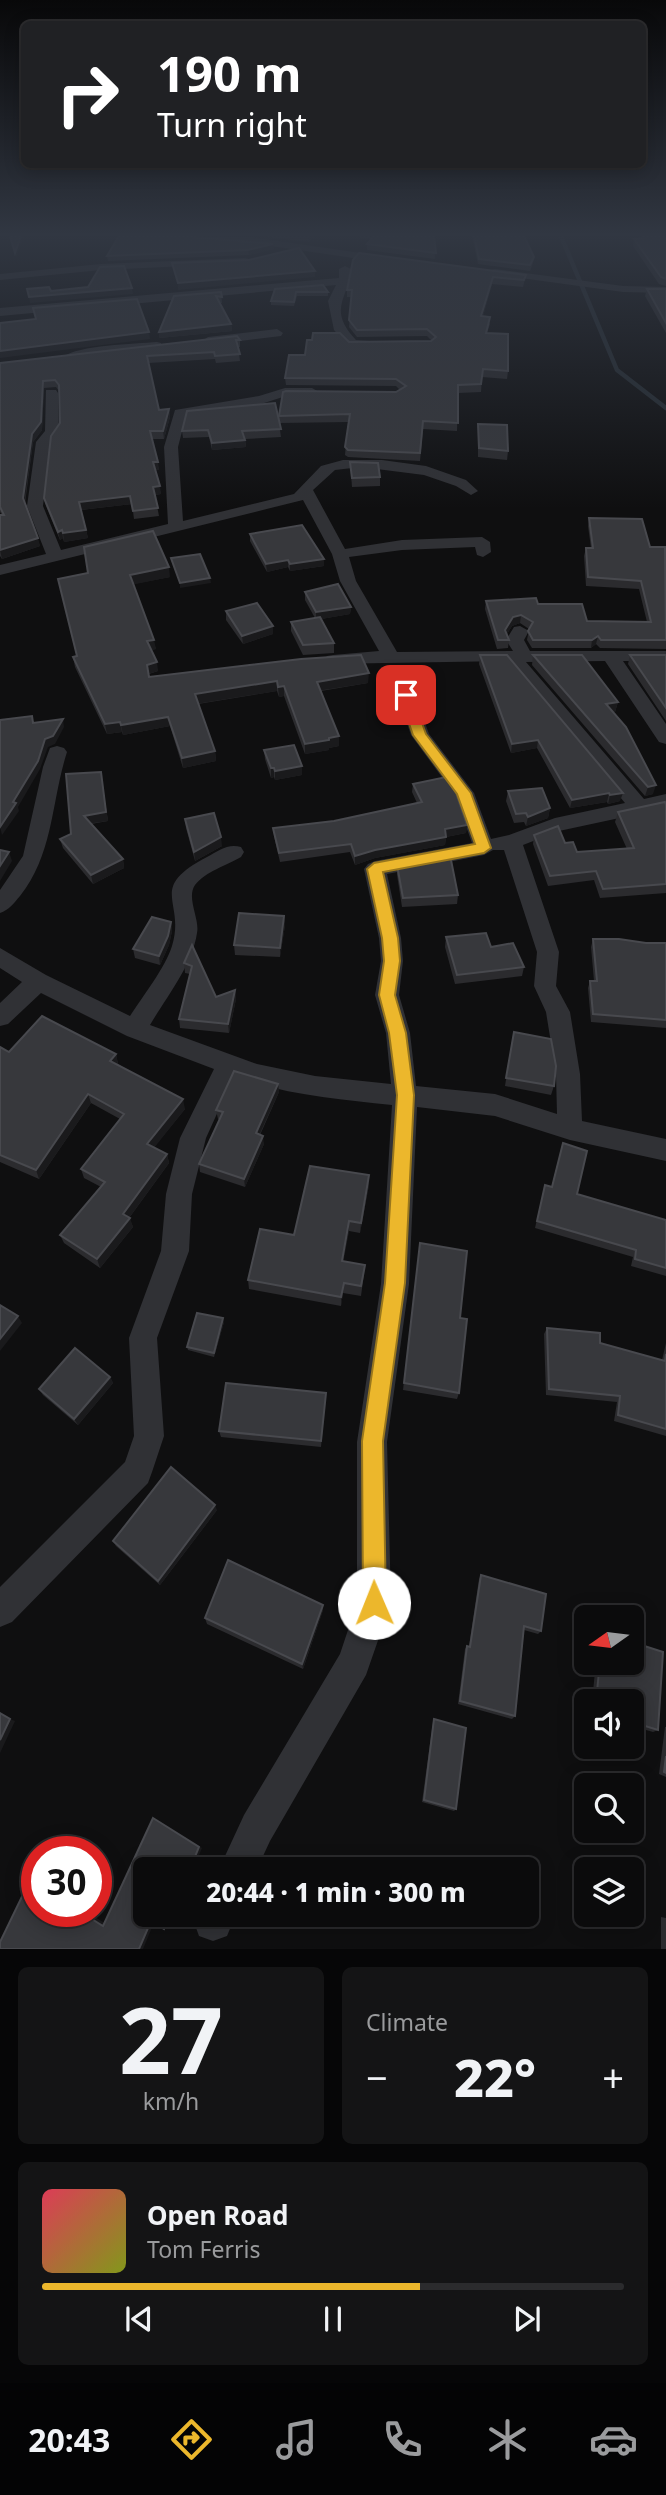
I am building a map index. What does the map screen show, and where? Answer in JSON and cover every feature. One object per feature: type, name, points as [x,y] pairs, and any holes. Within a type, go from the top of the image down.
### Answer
[{"type":"street","points":[[339,327],[353,344],[390,345]]},
{"type":"street","points":[[201,342],[277,333]]},
{"type":"street","points":[[51,359],[106,350],[174,345]]},
{"type":"street","points":[[176,525],[171,447],[180,413],[261,400],[285,392],[321,392]]},
{"type":"street","points":[[51,393],[52,431],[43,442],[35,506],[55,556]]},
{"type":"street","points":[[0,570],[299,497],[328,467],[360,463],[413,468],[465,483],[471,491]]},
{"type":"street","points":[[305,490],[333,539],[333,546],[340,554],[348,581],[364,605],[367,618],[388,651],[388,657]]},
{"type":"street","points":[[340,554],[402,545],[482,542],[484,552]]},
{"type":"street","points":[[520,631],[515,640],[518,656],[638,805]]},
{"type":"street","points":[[311,661],[388,657],[609,654],[666,656]]},
{"type":"street","points":[[609,654],[666,738]]},
{"type":"street","points":[[406,695],[420,735],[464,793],[484,848]]},
{"type":"street","points":[[0,905],[27,870],[35,850],[46,808],[48,777],[57,752]]},
{"type":"street","points":[[244,1857],[257,1828],[354,1663],[374,1603],[372,1441],[395,1283],[405,1095],[398,1033],[387,995],[392,961],[390,938],[374,869],[512,842],[555,825],[638,805],[664,805]]},
{"type":"street","points":[[512,842],[548,952],[545,986],[558,1012],[568,1074],[570,1129]]},
{"type":"street","points":[[135,1029],[182,951],[187,929],[181,896],[183,884],[196,872],[234,852]]},
{"type":"street","points":[[0,957],[38,981],[135,1029],[256,1074],[315,1086],[495,1105],[570,1129],[666,1150]]},
{"type":"street","points":[[0,1017],[38,981]]},
{"type":"street","points":[[0,1610],[137,1472],[149,1436],[143,1338],[175,1251],[179,1194],[193,1138],[228,1064]]},
{"type":"building","points":[[0,327],[147,327],[149,332],[0,351]]},
{"type":"building","points":[[161,327],[204,327],[159,332]]},
{"type":"building","points":[[355,327],[488,327],[486,333],[508,334],[508,371],[483,369],[481,384],[458,385],[458,423],[423,421],[420,453],[348,450],[345,447],[350,414],[279,416],[283,392],[396,392],[406,386],[396,379],[285,378],[289,355],[305,355],[307,340],[312,340],[313,333],[340,333],[349,342],[431,341],[436,337],[427,329],[357,330]]},
{"type":"building","points":[[237,336],[240,340],[236,340],[240,354],[215,356],[214,352],[147,356],[159,410],[169,409],[163,431],[150,431],[158,462],[153,462],[160,486],[153,487],[158,508],[133,511],[130,496],[79,502],[86,530],[58,532],[44,498],[51,436],[60,423],[59,385],[55,380],[43,381],[41,422],[32,434],[23,498],[38,538],[0,550],[0,515],[4,515],[0,507],[0,363]]},
{"type":"building","points":[[275,403],[281,429],[242,431],[245,440],[212,443],[208,430],[182,431],[187,411]]},
{"type":"building","points":[[478,424],[507,425],[508,451],[479,448]]},
{"type":"building","points":[[350,462],[378,463],[380,477],[352,478]]},
{"type":"building","points":[[589,518],[642,519],[650,547],[665,547],[666,640],[601,640],[598,636],[592,640],[533,640],[528,631],[533,622],[521,615],[513,617],[505,630],[509,640],[498,640],[486,601],[536,598],[538,604],[582,604],[587,621],[651,622],[641,581],[588,577],[586,548],[593,548]]},
{"type":"building","points":[[302,525],[324,559],[266,564],[250,534]]},
{"type":"building","points":[[153,531],[169,567],[130,575],[154,640],[147,641],[157,662],[147,665],[149,677],[301,659],[361,655],[369,673],[317,682],[339,736],[305,744],[284,686],[278,687],[277,681],[195,694],[215,751],[182,758],[168,717],[121,725],[120,722],[105,724],[73,657],[77,656],[58,579],[88,573],[84,547]]},
{"type":"building","points":[[200,554],[210,578],[180,583],[171,558]]},
{"type":"building","points":[[338,584],[351,607],[316,612],[305,592]]},
{"type":"building","points":[[257,603],[273,626],[242,636],[226,611]]},
{"type":"building","points":[[320,617],[334,643],[303,645],[291,622]]},
{"type":"building","points":[[480,655],[507,655],[623,793],[572,800],[538,740],[512,744]]},
{"type":"building","points":[[533,655],[582,655],[618,702],[606,704],[626,727],[656,785],[648,787]]},
{"type":"building","points":[[630,655],[666,655],[666,708]]},
{"type":"building","points":[[32,716],[33,723],[63,719],[53,736],[45,739],[38,761],[0,827],[0,720]]},
{"type":"building","points":[[294,745],[302,766],[275,771],[271,768],[264,750]]},
{"type":"building","points":[[101,772],[106,812],[84,816],[123,859],[91,875],[60,839],[71,834],[66,774]]},
{"type":"building","points":[[446,777],[456,793],[467,825],[445,829],[446,837],[355,856],[351,844],[279,853],[273,828],[334,821],[422,802],[413,784]]},
{"type":"building","points":[[542,788],[550,808],[528,817],[526,813],[516,814],[508,791]]},
{"type":"building","points":[[665,802],[666,884],[603,889],[596,871],[550,876],[534,835],[558,826],[565,843],[573,842],[577,852],[634,848],[618,812]]},
{"type":"building","points":[[214,813],[221,837],[194,852],[185,819]]},
{"type":"building","points":[[0,850],[9,852],[0,866]]},
{"type":"building","points":[[450,855],[458,895],[403,898],[397,865]]},
{"type":"building","points":[[239,913],[284,916],[280,948],[234,945]]},
{"type":"building","points":[[152,917],[171,922],[159,956],[133,949]]},
{"type":"building","points":[[486,933],[491,947],[513,943],[524,967],[457,975],[446,937]]},
{"type":"building","points":[[593,939],[666,943],[666,1020],[593,1014],[590,981],[597,981]]},
{"type":"building","points":[[192,945],[216,997],[235,990],[228,1024],[179,1019],[192,966],[184,963]]},
{"type":"building","points":[[42,1016],[116,1054],[110,1061],[183,1099],[147,1144],[167,1154],[123,1214],[130,1218],[97,1259],[60,1235],[105,1182],[81,1169],[124,1114],[88,1094],[36,1170],[0,1155],[0,1047],[9,1052]]},
{"type":"building","points":[[514,1032],[551,1039],[556,1066],[554,1086],[506,1078]]},
{"type":"building","points":[[234,1071],[278,1084],[256,1133],[263,1136],[244,1179],[199,1164],[223,1112],[216,1110]]},
{"type":"building","points":[[563,1143],[587,1151],[577,1194],[666,1220],[666,1268],[635,1259],[636,1250],[537,1221],[545,1185],[552,1187]]},
{"type":"building","points":[[310,1166],[369,1175],[361,1223],[349,1221],[342,1261],[365,1265],[361,1286],[344,1283],[341,1297],[248,1280],[260,1229],[294,1235]]},
{"type":"building","points":[[420,1243],[467,1251],[460,1318],[467,1319],[459,1393],[404,1383]]},
{"type":"building","points":[[0,1305],[18,1316],[0,1339]]},
{"type":"building","points":[[197,1313],[223,1318],[214,1353],[187,1347]]},
{"type":"building","points":[[547,1328],[600,1333],[600,1343],[665,1361],[666,1354],[666,1429],[618,1415],[620,1396],[549,1389]]},
{"type":"building","points":[[75,1348],[110,1377],[74,1419],[39,1389]]},
{"type":"building","points":[[226,1383],[326,1393],[321,1441],[219,1431]]},
{"type":"building","points":[[171,1467],[215,1505],[158,1581],[113,1541]]},
{"type":"building","points":[[228,1560],[323,1605],[302,1664],[205,1618]]},
{"type":"building","points":[[481,1575],[546,1594],[541,1631],[524,1626],[515,1716],[460,1701],[467,1646],[470,1647]]},
{"type":"building","points":[[644,1646],[663,1652],[658,1730],[644,1726],[644,1689],[597,1689],[599,1675],[644,1675]]},
{"type":"building","points":[[0,1713],[10,1719],[0,1740]]},
{"type":"building","points":[[434,1719],[466,1728],[456,1809],[424,1800]]},
{"type":"building","points":[[153,1818],[199,1847],[195,1857],[135,1857]]},
{"type":"building","points":[[133,1861],[133,1927],[148,1927],[139,1949],[0,1949],[0,1942],[21,1899],[21,1927],[112,1927],[112,1907]]},
{"type":"waterway","points":[[599,327],[617,370],[666,408]]},
{"type":"route","points":[[374,1603],[372,1441],[395,1283],[405,1095],[398,1033],[387,995],[392,961],[390,938],[374,869],[484,848],[464,793],[420,735],[406,695]]}]
